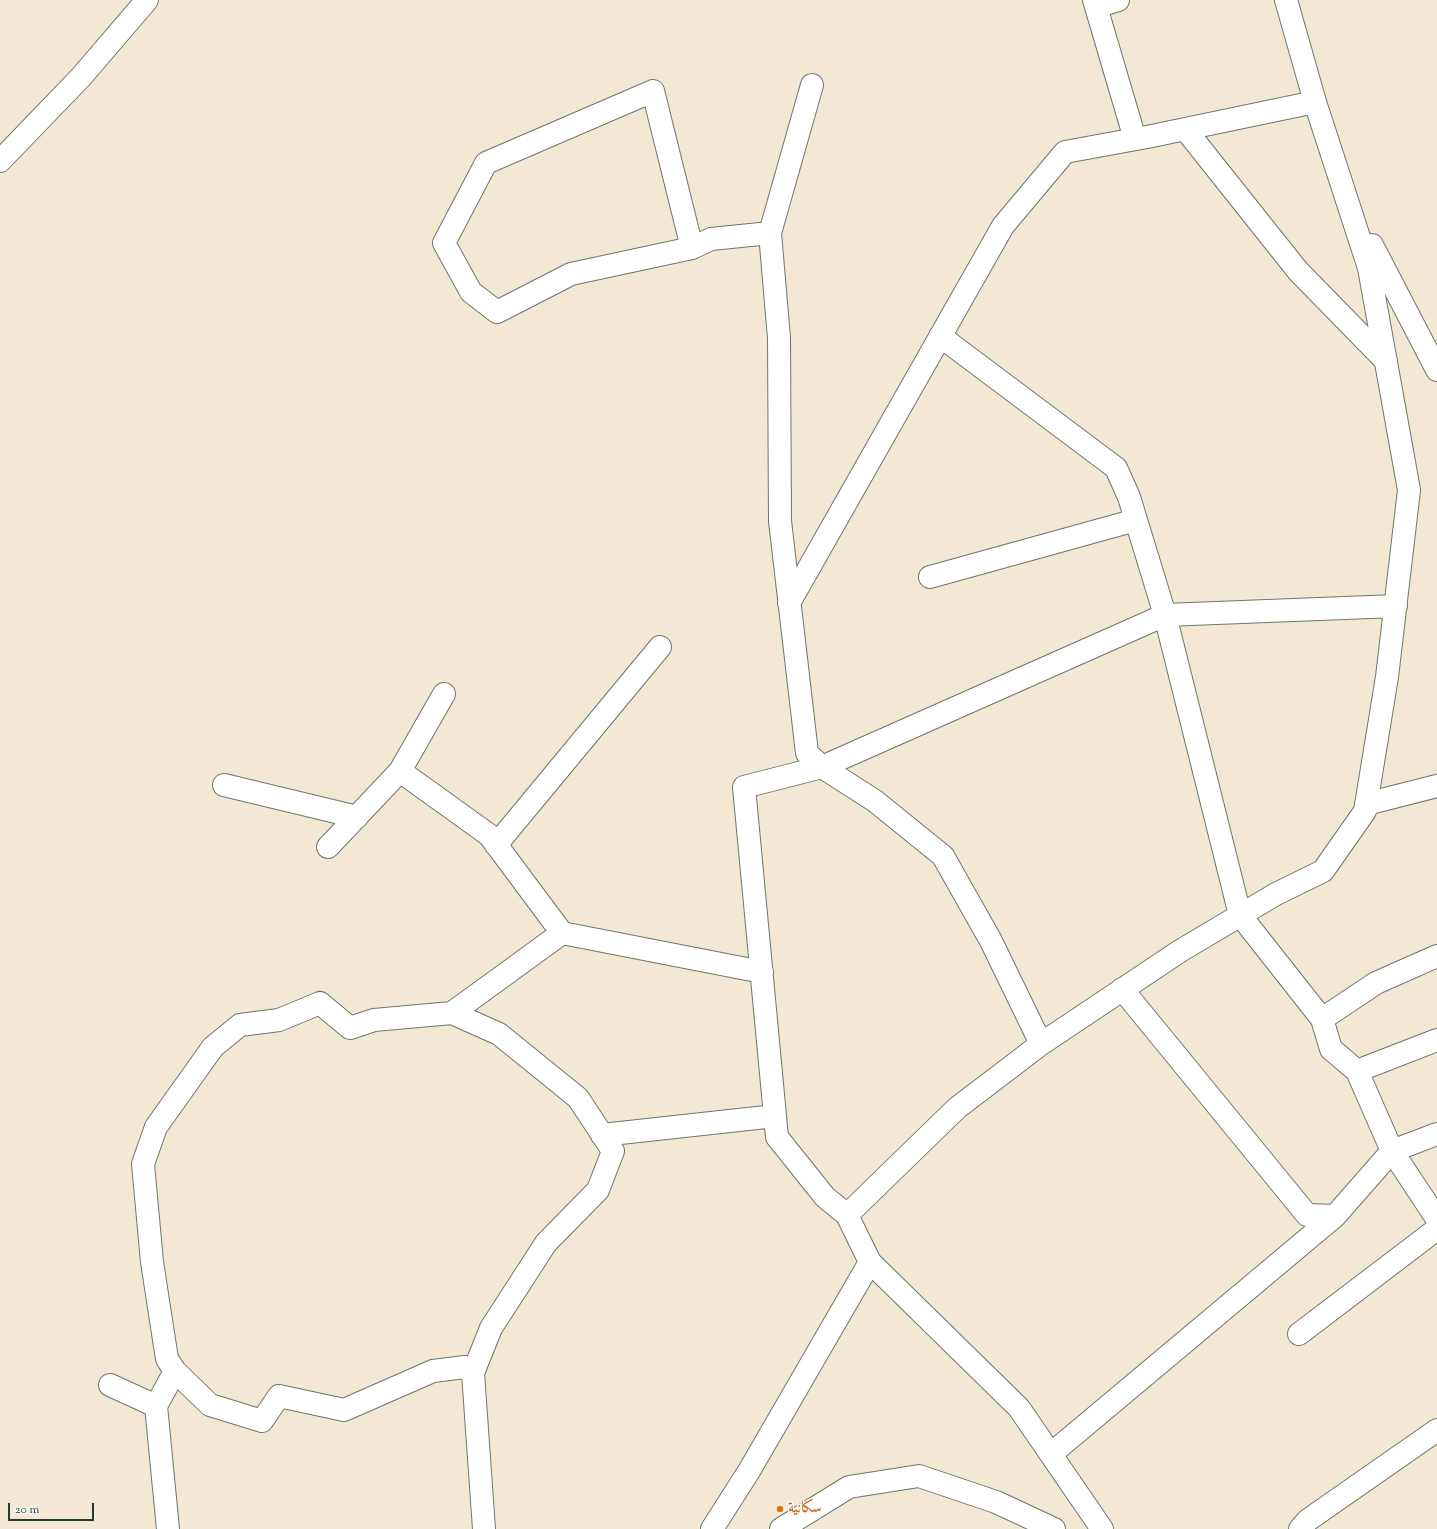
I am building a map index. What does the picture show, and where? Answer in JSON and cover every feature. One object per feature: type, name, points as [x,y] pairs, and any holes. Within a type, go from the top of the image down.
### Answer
[{"type":"street","points":[[0,161],[81,78],[147,0]]},
{"type":"street","points":[[1118,0],[1095,4],[1135,139]]},
{"type":"street","points":[[847,1215],[957,1108],[1041,1044],[1180,950],[1276,894],[1323,871],[1365,811],[1387,677],[1409,490],[1369,268],[1315,102],[1286,0]]},
{"type":"street","points":[[812,85],[770,233],[779,338],[780,521],[807,753],[822,767],[875,801],[943,856],[991,941],[1041,1044]]},
{"type":"street","points":[[692,248],[653,91],[486,163],[444,243],[471,292],[497,312],[571,274],[692,248],[711,239],[770,233]]},
{"type":"street","points":[[789,603],[1003,226],[1065,152],[1315,102]]},
{"type":"street","points":[[1185,129],[1298,271],[1386,362]]},
{"type":"street","points":[[1345,192],[1437,370]]},
{"type":"street","points":[[940,336],[1116,468],[1129,497],[1165,615],[1240,915],[1322,1018],[1331,1049],[1357,1071],[1392,1151],[1437,1219]]},
{"type":"street","points":[[930,577],[1136,520]]},
{"type":"street","points":[[1102,1529],[1019,1408],[870,1262],[847,1215],[825,1196],[777,1137],[744,787],[822,767],[1165,615],[1396,606]]},
{"type":"street","points":[[496,845],[660,647]]},
{"type":"street","points":[[328,847],[400,771],[444,694]]},
{"type":"street","points":[[400,771],[489,835],[562,933],[762,972]]},
{"type":"street","points":[[224,785],[356,817]]},
{"type":"street","points":[[1366,804],[1437,786]]},
{"type":"street","points":[[452,1013],[562,933]]},
{"type":"street","points":[[1322,1018],[1376,983],[1437,956]]},
{"type":"street","points":[[1122,989],[1307,1215],[1335,1216]]},
{"type":"street","points":[[473,1372],[465,1367],[433,1371],[344,1410],[279,1396],[262,1421],[210,1405],[175,1371],[167,1359],[152,1262],[143,1164],[156,1127],[213,1047],[240,1025],[279,1020],[320,1003],[350,1028],[374,1020],[452,1013],[499,1034],[578,1098],[613,1151],[598,1190],[546,1243],[491,1328],[473,1372],[484,1529]]},
{"type":"street","points":[[1357,1071],[1437,1040]]},
{"type":"street","points":[[602,1135],[775,1116]]},
{"type":"street","points":[[1051,1454],[1335,1216],[1392,1151],[1437,1134]]},
{"type":"street","points":[[1299,1334],[1437,1229]]},
{"type":"street","points":[[712,1529],[749,1472],[870,1262]]},
{"type":"street","points":[[168,1529],[156,1406],[175,1371]]},
{"type":"street","points":[[110,1385],[156,1406]]},
{"type":"street","points":[[1300,1529],[1308,1520],[1437,1430]]},
{"type":"street","points":[[781,1529],[849,1487],[919,1476],[996,1502],[1054,1529]]},
{"type":"place","name":"سكانية","points":[[780,1509]]}]
